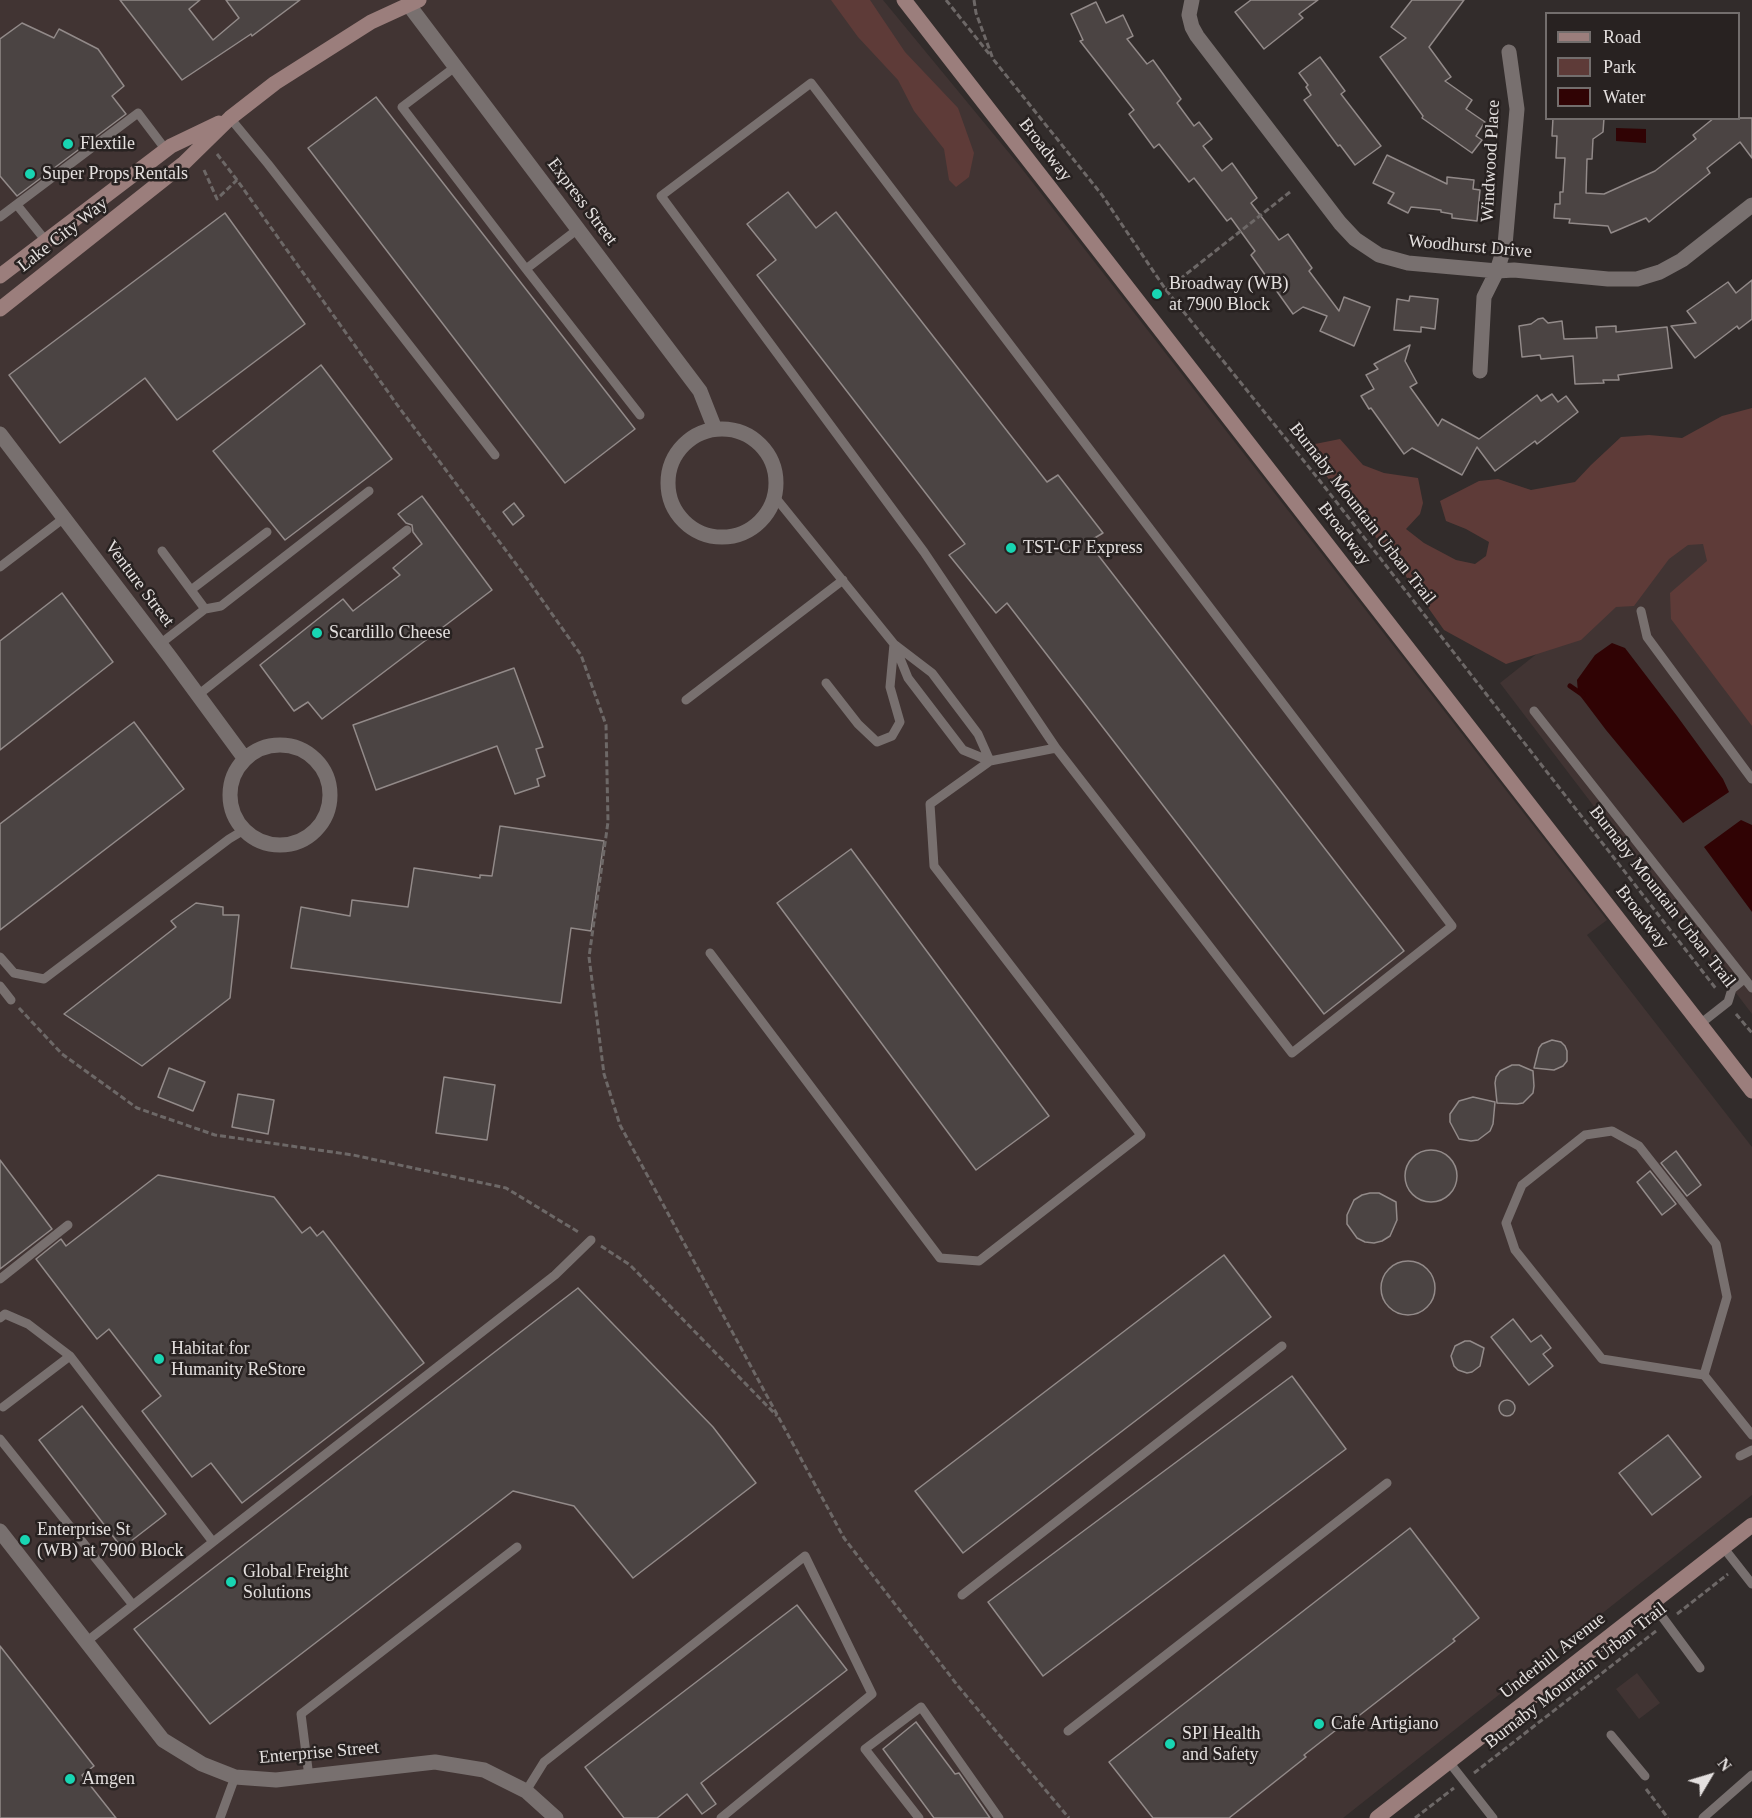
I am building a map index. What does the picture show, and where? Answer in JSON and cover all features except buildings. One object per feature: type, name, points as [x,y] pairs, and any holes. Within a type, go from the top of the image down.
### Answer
[{"type":"street","name":"Broadway","points":[[904,0],[1752,1091]]},
{"type":"street","name":"Woodhurst Drive","points":[[1192,0],[1189,15],[1197,36],[1340,223],[1354,239],[1379,255],[1408,263],[1608,279],[1637,279],[1660,272],[1682,260],[1752,205]]},
{"type":"street","name":"Express Street","points":[[410,1],[455,67],[700,391],[714,429]]},
{"type":"street","name":"Lake City Way","points":[[0,309],[183,164],[230,118],[284,77],[371,22],[410,1]]},
{"type":"street","name":"Windwood Place","points":[[1480,371],[1484,297],[1497,271],[1505,245],[1517,109],[1509,52]]},
{"type":"street","name":"Lake City Way","points":[[0,276],[166,150],[230,118]]},
{"type":"street","points":[[714,429],[732,430],[749,436],[763,447],[772,462],[776,479],[775,497],[767,514],[755,527],[739,535],[721,538],[703,535],[688,526],[676,512],[669,495],[667,477],[672,460],[682,445],[697,434],[714,429]]},
{"type":"street","name":"Venture Street","points":[[0,434],[245,759]]},
{"type":"street","points":[[275,744],[292,745],[308,752],[320,763],[328,778],[331,795],[328,812],[320,826],[307,838],[291,844],[274,845],[258,840],[244,830],[235,817],[230,802],[230,786],[235,771],[245,759],[258,749],[275,744]]},
{"type":"street","name":"Underhill Avenue","points":[[1377,1818],[1752,1525]]},
{"type":"street","name":"Enterprise Street","points":[[0,1531],[163,1740],[202,1764],[235,1777],[276,1780],[435,1762],[484,1770],[526,1791],[556,1818]]},
{"type":"lane","points":[[455,67],[402,107],[640,415]]},
{"type":"lane","points":[[811,83],[1452,926],[1292,1053],[1056,748],[924,552],[661,196],[811,83]]},
{"type":"lane","points":[[0,217],[138,113],[166,150]]},
{"type":"lane","points":[[230,118],[495,455]]},
{"type":"lane","points":[[17,205],[46,241]]},
{"type":"lane","points":[[526,269],[578,229]]},
{"type":"lane","points":[[160,644],[205,609],[221,606],[369,490]]},
{"type":"lane","points":[[775,497],[894,644],[932,673],[978,734],[990,761]]},
{"type":"lane","points":[[0,567],[64,518]]},
{"type":"lane","points":[[198,695],[407,530]]},
{"type":"lane","points":[[191,590],[267,532]]},
{"type":"lane","points":[[162,552],[205,609]]},
{"type":"lane","points":[[686,700],[843,580]]},
{"type":"lane","points":[[1641,611],[1647,637],[1752,779]]},
{"type":"lane","points":[[826,683],[858,724],[877,742],[892,736],[900,722],[890,687],[894,644]]},
{"type":"lane","points":[[894,644],[908,678],[963,750],[990,761]]},
{"type":"lane","points":[[1534,711],[1752,988]]},
{"type":"lane","points":[[710,953],[940,1258],[979,1261],[1141,1135],[934,866],[930,804],[990,761],[1056,748]]},
{"type":"lane","points":[[0,957],[14,973],[45,979],[244,830]]},
{"type":"lane","points":[[1700,1024],[1728,1002],[1732,989],[1744,979]]},
{"type":"lane","points":[[0,986],[11,1000]]},
{"type":"lane","points":[[1704,1375],[1727,1297],[1716,1244],[1639,1146],[1612,1131],[1585,1135],[1522,1185],[1506,1223],[1515,1250],[1602,1359],[1704,1375],[1752,1435]]},
{"type":"lane","points":[[0,1279],[68,1225]]},
{"type":"lane","points":[[86,1642],[555,1275],[591,1240]]},
{"type":"lane","points":[[0,1318],[5,1314],[28,1324],[70,1356],[213,1542]]},
{"type":"lane","points":[[962,1594],[1282,1346]]},
{"type":"lane","points":[[3,1407],[70,1356]]},
{"type":"lane","points":[[0,1439],[132,1605]]},
{"type":"lane","points":[[1740,1456],[1752,1450]]},
{"type":"lane","points":[[1068,1731],[1387,1483]]},
{"type":"lane","points":[[309,1777],[301,1714],[517,1547]]},
{"type":"lane","points":[[1723,1547],[1752,1584]]},
{"type":"lane","points":[[526,1791],[544,1762],[805,1556],[872,1694],[721,1818]]},
{"type":"lane","points":[[1652,1604],[1700,1668]]},
{"type":"lane","points":[[919,1818],[865,1749],[921,1707],[999,1818]]},
{"type":"lane","points":[[1611,1735],[1645,1776]]},
{"type":"lane","points":[[1449,1762],[1493,1818]]},
{"type":"lane","points":[[1703,1818],[1752,1775]]},
{"type":"lane","points":[[220,1818],[235,1777]]},
{"type":"path","points":[[946,0],[993,59]]},
{"type":"path","name":"Burnaby Mountain Urban Trail","points":[[974,0],[976,13],[993,59],[1102,195],[1166,290],[1327,490],[1752,1033]]},
{"type":"path","points":[[206,141],[237,180],[398,406],[581,655],[606,725],[608,822],[589,957],[604,1074],[620,1125],[844,1538],[958,1686],[1069,1818]]},
{"type":"path","points":[[204,170],[217,199],[237,180]]},
{"type":"path","points":[[1157,294],[1166,290],[1290,192]]},
{"type":"path","points":[[11,1000],[62,1054],[137,1108],[215,1135],[352,1155],[506,1188],[630,1265],[781,1420]]},
{"type":"path","name":"Burnaby Mountain Urban Trail","points":[[1415,1818],[1738,1566]]},
{"type":"path","points":[[1654,1800],[1668,1818]]},
{"type":"shaded area","points":[[0,0],[883,0],[1019,165],[1607,920],[1587,935],[1752,1147],[1752,1495],[1343,1818],[0,1818]]},
{"type":"shaded area","points":[[1752,483],[1752,1014],[1500,683]]},
{"type":"shaded area","points":[[1637,1673],[1660,1703],[1639,1719],[1616,1689]]},
{"type":"green space","points":[[831,0],[870,0],[905,52],[958,108],[974,153],[969,177],[956,187],[949,180],[944,149],[914,111],[898,80],[858,37]]},
{"type":"green space","points":[[1752,408],[1752,726],[1671,619],[1670,593],[1707,561],[1703,544],[1688,545],[1669,559],[1634,606],[1616,607],[1581,640],[1506,664],[1444,630],[1398,565],[1311,457],[1315,444],[1340,439],[1363,465],[1384,473],[1418,478],[1423,503],[1420,514],[1406,529],[1424,543],[1456,560],[1475,564],[1486,556],[1489,542],[1446,521],[1440,501],[1479,481],[1498,479],[1531,490],[1575,482],[1621,437],[1649,435],[1682,438],[1722,416]]},
{"type":"water","points":[[1616,128],[1646,129],[1646,143],[1616,141]]},
{"type":"water","points":[[1612,643],[1625,648],[1723,779],[1729,792],[1683,823],[1578,693],[1577,680],[1595,655]]},
{"type":"water","points":[[1741,820],[1752,825],[1752,912],[1704,847]]},
{"type":"waterway","points":[[1570,686],[1583,695]]},
{"type":"place","name":"Flextile","points":[[68,144]]},
{"type":"place","name":"Super Props Rentals","points":[[30,174]]},
{"type":"place","name":"Broadway (WB) at 7900 Block","points":[[1157,294]]},
{"type":"place","name":"TST-CF Express","points":[[1011,548]]},
{"type":"place","name":"Scardillo Cheese","points":[[317,633]]},
{"type":"place","name":"Habitat for Humanity ReStore","points":[[159,1359]]},
{"type":"place","name":"Enterprise St (WB) at 7900 Block","points":[[25,1540]]},
{"type":"place","name":"Global Freight Solutions","points":[[231,1582]]},
{"type":"place","name":"Cafe Artigiano","points":[[1319,1724]]},
{"type":"place","name":"SPI Health and Safety","points":[[1170,1744]]},
{"type":"place","name":"Amgen","points":[[70,1779]]}]
